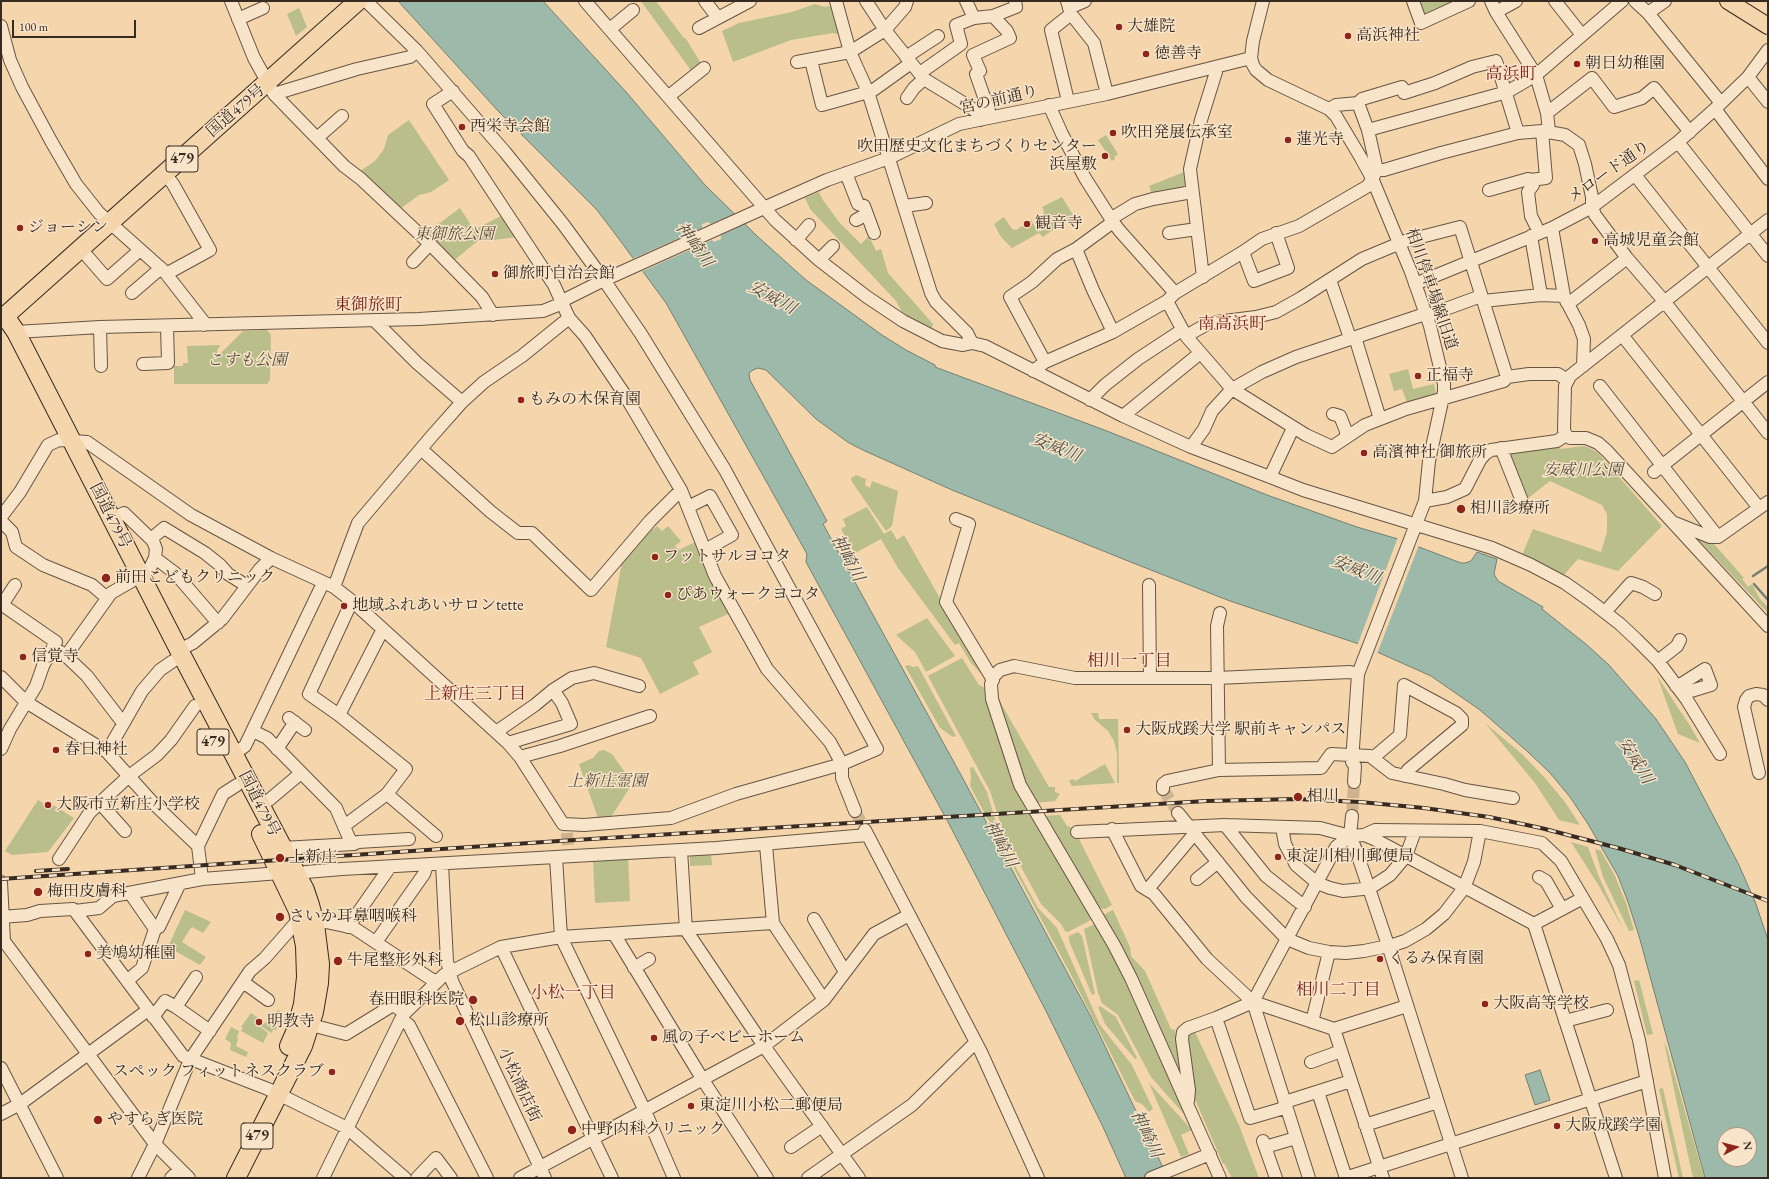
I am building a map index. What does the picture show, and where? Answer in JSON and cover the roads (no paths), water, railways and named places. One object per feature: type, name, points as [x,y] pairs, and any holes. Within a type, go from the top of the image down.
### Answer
[{"type":"highway","name":"国道479号","points":[[3,316],[165,174],[271,89],[358,1]]},
{"type":"highway","name":"国道479号","points":[[3,316],[16,332],[65,440],[176,656],[234,754],[298,877],[310,905],[305,946],[306,963],[303,1004],[273,1091],[236,1178]]},
{"type":"highway","name":"国道479号","points":[[3,316],[7,335],[111,519],[136,578]]},
{"type":"highway","name":"国道479号","points":[[176,656],[195,706],[237,785],[280,873],[308,921],[319,954],[320,975],[317,999],[311,1025],[303,1046],[273,1091],[225,1178]]},
{"type":"main road","points":[[1737,3],[1768,26]]},
{"type":"street","points":[[231,1],[254,58],[271,89],[305,128],[317,138],[344,166],[361,179],[430,244],[482,297],[493,315]]},
{"type":"street","points":[[366,1],[417,51],[453,91],[505,152],[607,279],[725,470],[876,749],[842,764],[736,794],[671,818],[584,825],[567,840],[556,858],[561,937],[645,1111],[674,1178]]},
{"type":"street","points":[[704,1],[718,18]]},
{"type":"street","points":[[699,28],[750,1]]},
{"type":"street","points":[[836,1],[850,52],[868,92],[905,206],[931,294],[936,302],[967,333],[972,343]]},
{"type":"street","points":[[866,1],[885,30],[922,76],[986,118]]},
{"type":"street","points":[[797,62],[850,52],[885,30],[904,7],[907,1]]},
{"type":"street","points":[[966,1],[974,18]]},
{"type":"street","points":[[907,98],[922,76],[961,44],[956,25],[974,18],[993,16],[1016,7],[1014,1]]},
{"type":"street","points":[[1068,102],[1051,30],[1069,8],[1085,1]]},
{"type":"street","points":[[1251,58],[1253,41],[1263,1]]},
{"type":"street","points":[[1413,1],[1421,23],[1469,1]]},
{"type":"street","points":[[1489,190],[1528,179],[1546,178],[1547,112],[1536,75],[1496,12],[1491,1]]},
{"type":"street","points":[[1496,12],[1515,1]]},
{"type":"street","points":[[1555,1],[1582,35]]},
{"type":"street","points":[[1368,130],[1507,92],[1536,75],[1622,1]]},
{"type":"street","points":[[1635,1],[1648,14],[1718,106],[1768,179]]},
{"type":"street","points":[[1648,14],[1665,1]]},
{"type":"street","points":[[589,2],[610,29],[669,96],[763,208],[819,260],[867,297],[902,321],[942,341],[963,345],[972,343],[985,346],[1090,400],[1191,447],[1310,492],[1415,526],[1504,552],[1531,565],[1565,583],[1605,612],[1620,624],[1658,661],[1680,684],[1686,700],[1720,754]]},
{"type":"street","points":[[238,19],[263,8]]},
{"type":"street","points":[[1069,8],[1094,43],[1107,94]]},
{"type":"street","points":[[610,29],[632,10]]},
{"type":"street","points":[[986,118],[976,74],[980,71],[973,55],[1010,38],[1007,31],[993,16]]},
{"type":"street","points":[[1,26],[10,60],[22,87],[50,141],[76,184],[99,213],[164,271],[204,324]]},
{"type":"street","points":[[811,60],[822,105],[872,91],[938,36]]},
{"type":"street","name":"メロード通り","points":[[1415,284],[1470,262],[1534,231],[1552,228],[1592,207],[1690,132],[1748,77],[1768,50]]},
{"type":"street","points":[[271,89],[410,57],[417,51]]},
{"type":"street","name":"宮の前通り","points":[[607,279],[763,208],[846,173],[889,158],[959,124],[1107,94],[1251,58]]},
{"type":"street","name":"相川停車場線旧道","points":[[1251,58],[1256,70],[1268,80],[1329,109],[1336,116],[1375,174],[1438,352],[1444,384],[1443,399],[1429,461],[1425,501],[1358,674],[1354,782]]},
{"type":"street","points":[[1329,109],[1336,104],[1358,103],[1362,100],[1402,87],[1404,93],[1435,83],[1472,67],[1496,61],[1507,92],[1518,133]]},
{"type":"street","points":[[1203,277],[1190,169],[1192,155],[1216,72],[1216,67]]},
{"type":"street","points":[[669,96],[704,68]]},
{"type":"street","points":[[1748,77],[1768,102]]},
{"type":"street","points":[[1547,112],[1592,78],[1614,107],[1642,98],[1654,88],[1690,132]]},
{"type":"street","points":[[453,91],[433,104],[554,285],[569,318],[585,336],[623,392],[681,490],[715,576],[767,669],[830,742],[842,764],[842,778],[855,811]]},
{"type":"street","points":[[1358,103],[1368,130],[1375,174]]},
{"type":"street","points":[[1049,105],[1085,178],[1113,220],[1171,297],[1184,333],[1199,354],[1232,389],[1293,428],[1332,447],[1366,424],[1406,409],[1504,381],[1507,377],[1529,374],[1558,374],[1567,380]]},
{"type":"street","points":[[317,138],[342,116]]},
{"type":"street","points":[[1033,371],[1045,362],[1114,332],[1262,239],[1299,226],[1368,186],[1375,174],[1384,170],[1518,133],[1546,131],[1565,135],[1579,145],[1585,164],[1592,197],[1592,207],[1595,215],[1627,258],[1664,301],[1768,433]]},
{"type":"street","points":[[1678,142],[1768,256]]},
{"type":"street","points":[[846,173],[858,204],[864,206],[874,233]]},
{"type":"street","points":[[132,293],[164,271],[210,250],[173,184],[165,174]]},
{"type":"street","points":[[1635,175],[1768,343]]},
{"type":"street","points":[[1531,180],[1533,185],[1528,192],[1541,295]]},
{"type":"street","points":[[1045,362],[1010,297],[1032,282],[1057,259],[1076,249],[1135,204],[1192,192]]},
{"type":"street","points":[[905,206],[926,203]]},
{"type":"street","points":[[856,220],[867,214]]},
{"type":"street","points":[[1768,220],[1622,334],[1567,380],[1565,386],[1564,430],[1566,435],[1570,438],[1586,438],[1598,443],[1607,451],[1768,626]]},
{"type":"street","points":[[796,240],[810,225]]},
{"type":"street","points":[[1090,400],[1105,385],[1138,359],[1184,333],[1209,323],[1256,317],[1276,312],[1362,259],[1399,243],[1460,227],[1507,377]]},
{"type":"street","points":[[1552,228],[1566,300],[1579,325],[1584,339],[1583,366]]},
{"type":"street","points":[[1169,233],[1197,229]]},
{"type":"street","points":[[1243,252],[1254,281],[1288,268],[1276,233]]},
{"type":"street","points":[[413,262],[430,244]]},
{"type":"street","points":[[819,260],[833,246]]},
{"type":"street","points":[[81,249],[107,279],[140,250]]},
{"type":"street","points":[[1076,249],[1093,290],[1114,332]]},
{"type":"street","points":[[1191,447],[1204,429],[1212,411],[1232,389],[1262,372],[1296,357],[1425,314],[1432,314],[1482,298],[1541,295],[1566,300],[1627,258]]},
{"type":"street","points":[[16,332],[100,327],[419,319],[543,311],[563,303],[566,299],[607,279]]},
{"type":"street","points":[[1330,280],[1353,337],[1380,419]]},
{"type":"street","points":[[234,754],[245,746],[328,585],[358,523],[462,402],[484,382],[522,356],[569,318]]},
{"type":"street","points":[[374,320],[417,363],[462,402]]},
{"type":"street","points":[[143,364],[168,363],[166,326]]},
{"type":"street","points":[[100,327],[101,366]]},
{"type":"street","points":[[1622,334],[1701,434],[1764,505],[1718,538],[1710,537],[1672,522]]},
{"type":"street","points":[[1123,416],[1199,354]]},
{"type":"street","points":[[1658,468],[1768,382]]},
{"type":"street","points":[[1600,386],[1658,468],[1718,538]]},
{"type":"street","points":[[1333,414],[1340,416],[1346,431],[1346,437]]},
{"type":"street","points":[[1270,477],[1293,428]]},
{"type":"street","points":[[1425,501],[1447,497],[1465,489],[1485,454],[1491,450],[1557,441],[1566,435]]},
{"type":"street","points":[[1,517],[20,492],[48,445],[65,440],[87,442],[191,515],[271,558],[328,585],[352,601],[508,743],[520,757],[567,840]]},
{"type":"street","points":[[1501,448],[1522,501]]},
{"type":"street","points":[[421,449],[491,512],[518,533],[532,533],[591,590],[650,521],[681,490]]},
{"type":"street","points":[[688,507],[710,496],[732,535],[705,550]]},
{"type":"street","points":[[66,656],[111,593],[149,570],[155,558],[156,549],[151,539],[124,513],[111,519]]},
{"type":"street","points":[[956,519],[970,524],[946,602],[993,680]]},
{"type":"street","points":[[1,521],[12,532],[16,548],[43,565],[92,585],[107,598]]},
{"type":"street","points":[[151,539],[164,528],[205,552],[220,564],[228,574],[247,586]]},
{"type":"street","points":[[155,558],[175,573],[218,623]]},
{"type":"street","points":[[107,752],[142,691],[160,670],[218,623],[271,558]]},
{"type":"street","points":[[1605,612],[1631,583],[1643,587],[1654,594]]},
{"type":"street","points":[[1,749],[10,729],[36,686],[43,666],[56,642],[2,604],[15,585]]},
{"type":"street","points":[[1149,585],[1150,678]]},
{"type":"street","points":[[344,826],[387,794],[406,769],[339,715],[309,694],[352,601]]},
{"type":"street","points":[[1218,770],[1217,626],[1220,614]]},
{"type":"street","points":[[339,715],[383,629]]},
{"type":"street","points":[[1658,661],[1677,646],[1680,640]]},
{"type":"street","points":[[53,647],[66,656],[87,676],[123,723]]},
{"type":"street","points":[[1220,1178],[1206,1156],[1188,1105],[1114,945],[1020,785],[992,699],[991,688],[993,680],[1000,670],[1014,666],[1075,678],[1217,678],[1350,672],[1358,674]]},
{"type":"street","points":[[496,732],[535,705],[553,690],[572,678],[594,673],[639,686]]},
{"type":"street","points":[[1,677],[26,702],[107,752],[154,804],[198,846]]},
{"type":"street","points":[[1163,789],[1163,784],[1167,781],[1218,770],[1321,768],[1331,754],[1354,761],[1374,757],[1400,735],[1404,685],[1456,713],[1462,719],[1462,725],[1408,770],[1405,776]]},
{"type":"street","points":[[508,743],[571,724],[562,703],[553,690]]},
{"type":"street","points":[[1758,773],[1740,708],[1749,696],[1756,694],[1763,696],[1768,700]]},
{"type":"street","points":[[60,859],[90,812],[129,776],[157,755],[195,706]]},
{"type":"street","points":[[520,757],[560,746],[650,716]]},
{"type":"street","points":[[277,749],[292,720],[305,730]]},
{"type":"street","points":[[253,731],[267,738],[336,808],[349,838],[354,844]]},
{"type":"street","points":[[1374,757],[1392,773],[1466,790],[1513,798]]},
{"type":"street","points":[[260,804],[269,800],[301,773]]},
{"type":"street","points":[[202,879],[198,846],[223,794],[237,785]]},
{"type":"street","points":[[387,794],[436,836]]},
{"type":"street","points":[[100,803],[125,831]]},
{"type":"street","points":[[1178,813],[1246,897],[1287,939],[1309,948],[1329,952],[1358,952],[1388,946],[1405,941],[1426,929],[1444,914],[1464,888],[1474,862],[1480,831]]},
{"type":"street","points":[[1352,816],[1350,836],[1388,946],[1462,1178]]},
{"type":"street","points":[[1225,825],[1266,876],[1305,907]]},
{"type":"street","points":[[1077,832],[1112,829],[1191,829],[1225,825],[1320,828],[1350,836],[1364,835],[1375,830],[1480,831],[1542,843],[1561,861],[1607,939],[1619,965],[1639,1040],[1665,1178]]},
{"type":"street","points":[[1282,827],[1285,844],[1296,865],[1317,883],[1342,891],[1355,891],[1368,888],[1390,875],[1406,856],[1415,831]]},
{"type":"street","points":[[1112,829],[1141,886],[1154,894],[1207,959],[1253,1002],[1334,1029],[1407,1006]]},
{"type":"street","points":[[1148,889],[1191,829]]},
{"type":"street","points":[[567,840],[681,850],[766,845],[866,833],[976,1043],[1038,1178]]},
{"type":"street","points":[[1364,835],[1534,924],[1616,1178]]},
{"type":"street","points":[[1188,1105],[1189,1090],[1182,1035],[1188,1028],[1253,1002],[1336,847],[1350,836]]},
{"type":"street","points":[[282,848],[409,839]]},
{"type":"street","points":[[766,845],[773,923],[824,1000]]},
{"type":"street","points":[[681,850],[686,930],[764,1046],[859,1178]]},
{"type":"street","points":[[298,877],[306,872],[556,858]]},
{"type":"street","points":[[1197,879],[1218,862]]},
{"type":"street","name":"小松商店街","points":[[442,864],[447,961],[452,981],[542,1173]]},
{"type":"street","points":[[376,942],[424,874],[428,865]]},
{"type":"street","points":[[348,927],[390,867]]},
{"type":"street","points":[[2,917],[27,915],[40,911],[73,909],[75,911],[99,908],[113,896],[180,883],[202,879],[280,873]]},
{"type":"street","points":[[1539,877],[1546,881],[1562,909]]},
{"type":"street","points":[[1,882],[2,942],[155,1144],[189,1178]]},
{"type":"street","points":[[127,980],[142,968],[155,929],[159,927],[180,883]]},
{"type":"street","points":[[130,893],[155,929]]},
{"type":"street","points":[[1534,924],[1583,898]]},
{"type":"street","points":[[75,911],[182,1056],[273,1091],[347,1128],[405,1178]]},
{"type":"street","points":[[520,1178],[542,1173],[593,1139],[764,1046],[824,1000],[874,934],[909,915]]},
{"type":"street","points":[[814,919],[845,972]]},
{"type":"street","points":[[138,1178],[155,1144],[190,1060],[250,971],[308,921],[326,922],[354,928],[430,979],[438,981]]},
{"type":"street","points":[[323,1178],[403,1016],[438,981],[450,972],[501,947],[561,937],[686,930],[773,923]]},
{"type":"street","points":[[614,934],[702,1080],[767,1178]]},
{"type":"street","points":[[501,947],[612,1178]]},
{"type":"street","points":[[1312,1022],[1329,952]]},
{"type":"street","points":[[634,968],[649,959]]},
{"type":"street","points":[[176,1007],[196,976]]},
{"type":"street","points":[[243,982],[268,1000]]},
{"type":"street","points":[[1,1114],[20,1104],[88,1054],[151,1014],[165,1001],[210,1031]]},
{"type":"street","points":[[1253,1002],[1309,1178]]},
{"type":"street","points":[[311,1025],[346,1034],[393,1005],[409,1025],[487,1178]]},
{"type":"street","points":[[1565,1022],[1607,1010]]},
{"type":"street","points":[[1216,1018],[1250,1118],[1281,1109],[1288,1101],[1351,1081]]},
{"type":"street","points":[[1334,1029],[1381,1172]]},
{"type":"street","points":[[808,1178],[912,1105],[976,1043]]},
{"type":"street","points":[[1311,1062],[1341,1052]]},
{"type":"street","points":[[1,1068],[57,1178]]},
{"type":"street","points":[[1318,1092],[1345,1178],[1381,1172],[1451,1144],[1647,1080]]},
{"type":"street","points":[[1365,1125],[1438,1102]]},
{"type":"street","points":[[791,1147],[822,1126]]},
{"type":"street","points":[[1276,1178],[1264,1144],[1296,1138]]},
{"type":"street","points":[[1151,1178],[1206,1156]]},
{"type":"street","points":[[417,1178],[436,1158],[451,1178]]},
{"type":"street","points":[[171,1178],[180,1169]]},
{"type":"water","points":[[398,1],[543,1],[627,93],[705,185],[757,236],[806,280],[882,335],[906,350],[935,365],[935,367],[1107,431],[1267,495],[1357,527],[1398,539],[1461,563],[1471,561],[1477,552],[1497,559],[1494,574],[1498,581],[1543,607],[1542,609],[1587,645],[1609,665],[1656,719],[1685,762],[1739,865],[1756,904],[1768,940],[1768,1178],[1705,1178],[1639,936],[1618,876],[1588,824],[1570,797],[1550,773],[1480,710],[1431,676],[1359,644],[1230,601],[952,490],[865,451],[849,443],[816,419],[766,370],[758,368],[753,370],[749,373],[750,380],[827,521],[823,524],[961,775],[1091,1017],[1168,1178],[1126,1178],[1103,1127],[1047,1013],[948,822],[806,562],[807,554],[666,303],[597,210],[499,112]]},
{"type":"water","points":[[1540,1070],[1550,1100],[1535,1105],[1525,1075]]},
{"type":"waterway","points":[[1753,576],[1768,566]]},
{"type":"waterway","points":[[1754,584],[1768,600]]},
{"type":"tunnel","points":[[1352,816],[1354,782]]},
{"type":"tunnel","points":[[1163,789],[1178,813]]},
{"type":"tunnel","points":[[855,811],[865,830]]},
{"type":"tunnel","points":[[567,833],[568,845]]},
{"type":"railway","points":[[1,879],[559,841],[1206,801],[1297,799],[1360,802],[1424,808],[1489,817],[1541,828],[1618,848],[1675,865],[1768,901]]},
{"type":"railway","points":[[36,871],[68,869]]},
{"type":"place","name":"大雄院","points":[[1119,27]]},
{"type":"place","name":"高浜神社","points":[[1348,36]]},
{"type":"place","name":"徳善寺","points":[[1146,54]]},
{"type":"place","name":"朝日幼稚園","points":[[1577,64]]},
{"type":"place","name":"西栄寺会館","points":[[462,127]]},
{"type":"place","name":"吹田発展伝承室","points":[[1113,133]]},
{"type":"place","name":"蓮光寺","points":[[1288,140]]},
{"type":"place","name":"吹田歴史文化まちづくりセンター 浜屋敷","points":[[1105,156]]},
{"type":"place","name":"観音寺","points":[[1027,224]]},
{"type":"place","name":"ジョーシン","points":[[20,228]]},
{"type":"place","name":"高城児童会館","points":[[1595,241]]},
{"type":"place","name":"御旅町自治会館","points":[[495,274]]},
{"type":"place","name":"正福寺","points":[[1418,376]]},
{"type":"place","name":"もみの木保育園","points":[[521,400]]},
{"type":"place","name":"高濱神社 御旅所","points":[[1364,453]]},
{"type":"place","name":"相川診療所","points":[[1461,509]]},
{"type":"place","name":"フットサルヨコタ","points":[[655,557]]},
{"type":"place","name":"前田こどもクリニック","points":[[106,578]]},
{"type":"place","name":"ぴあウォークヨコタ","points":[[668,595]]},
{"type":"place","name":"地域ふれあいサロンtette","points":[[344,606]]},
{"type":"place","name":"信覚寺","points":[[23,657]]},
{"type":"place","name":"大阪成蹊大学 駅前キャンパス","points":[[1127,730]]},
{"type":"place","name":"春日神社","points":[[56,750]]},
{"type":"place","name":"相川","points":[[1298,797]]},
{"type":"place","name":"大阪市立新庄小学校","points":[[48,805]]},
{"type":"place","name":"東淀川相川郵便局","points":[[1278,857]]},
{"type":"place","name":"上新庄","points":[[280,858]]},
{"type":"place","name":"梅田皮膚科","points":[[38,892]]},
{"type":"place","name":"さいか耳鼻咽喉科","points":[[280,917]]},
{"type":"place","name":"美鳩幼稚園","points":[[88,954]]},
{"type":"place","name":"くるみ保育園","points":[[1380,959]]},
{"type":"place","name":"牛尾整形外科","points":[[338,961]]},
{"type":"place","name":"春田眼科医院","points":[[473,1000]]},
{"type":"place","name":"大阪高等学校","points":[[1485,1004]]},
{"type":"place","name":"松山診療所","points":[[460,1021]]},
{"type":"place","name":"明教寺","points":[[259,1022]]},
{"type":"place","name":"風の子ベビーホーム","points":[[654,1038]]},
{"type":"place","name":"スペック フィットネスクラブ","points":[[332,1072]]},
{"type":"place","name":"東淀川小松二郵便局","points":[[691,1106]]},
{"type":"place","name":"やすらぎ医院","points":[[98,1120]]},
{"type":"place","name":"大阪成蹊学園","points":[[1557,1126]]},
{"type":"place","name":"中野内科クリニック","points":[[572,1130]]},
{"type":"district","name":"高浜町","points":[[1511,74]]},
{"type":"district","name":"東御旅町","points":[[368,305]]},
{"type":"district","name":"南高浜町","points":[[1232,324]]},
{"type":"district","name":"相川一丁目","points":[[1129,661]]},
{"type":"district","name":"上新庄三丁目","points":[[475,694]]},
{"type":"district","name":"相川二丁目","points":[[1338,990]]},
{"type":"district","name":"小松一丁目","points":[[573,993]]},
{"type":"park label","name":"東御旅公園","points":[[454,235]]},
{"type":"park label","name":"こすも公園","points":[[247,361]]},
{"type":"park label","name":"安威川公園","points":[[1583,471]]},
{"type":"park label","name":"上新庄霊園","points":[[607,782]]},
{"type":"water label","name":"神崎川","points":[[694,245]]},
{"type":"water label","name":"安威川","points":[[772,298]]},
{"type":"water label","name":"安威川","points":[[1056,448]]},
{"type":"water label","name":"神崎川","points":[[847,558]]},
{"type":"water label","name":"安威川","points":[[1356,570]]},
{"type":"water label","name":"安威川","points":[[1635,761]]},
{"type":"water label","name":"神崎川","points":[[1000,844]]},
{"type":"water label","name":"神崎川","points":[[1146,1134]]}]
